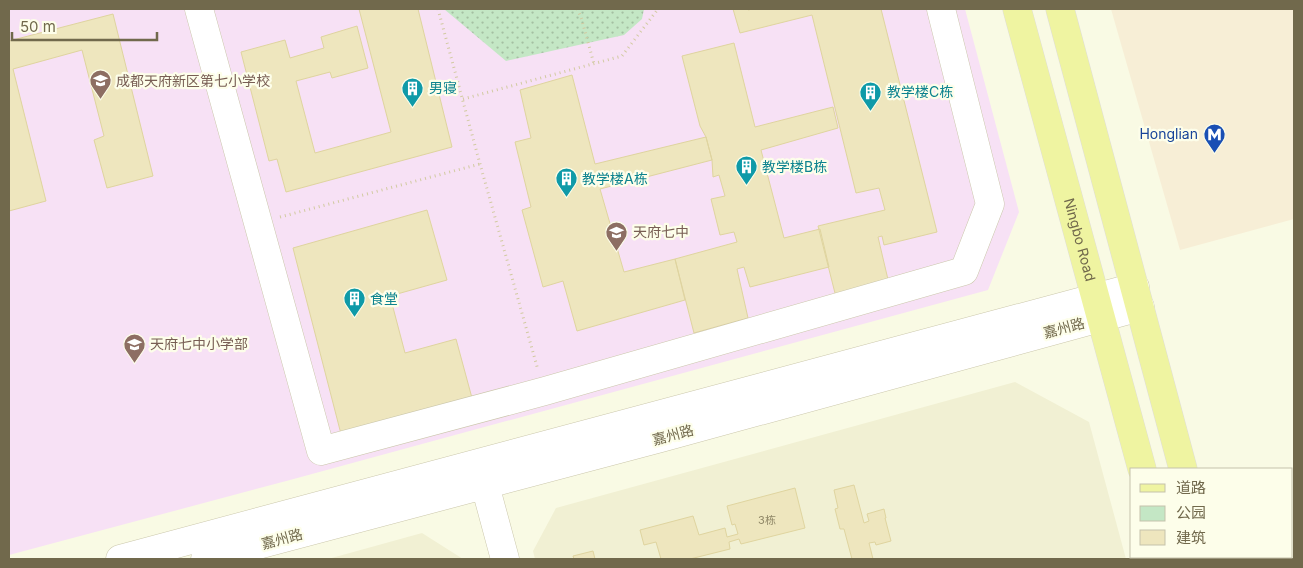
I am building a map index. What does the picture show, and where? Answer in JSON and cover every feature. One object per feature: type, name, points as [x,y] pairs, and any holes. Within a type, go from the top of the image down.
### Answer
[{"type":"main road","name":"Ningbo Road","points":[[1017,9],[1142,468]]},
{"type":"main road","points":[[1060,9],[1183,468]]},
{"type":"street","points":[[199,9],[321,451],[545,392],[964,271],[990,204],[940,9]]},
{"type":"street","name":"嘉州路","points":[[205,559],[485,485],[1138,297]]},
{"type":"street","points":[[120,559],[1099,308]]},
{"type":"street","points":[[485,485],[505,559]]},
{"type":"path","points":[[438,9],[545,392]]},
{"type":"path","points":[[577,9],[585,28],[594,64]]},
{"type":"path","points":[[462,99],[622,56],[658,9]]},
{"type":"path","points":[[258,223],[480,164]]},
{"type":"shaded area","name":"天府七中","points":[[9,9],[965,9],[1019,212],[988,290],[9,555]]},
{"type":"shaded area","points":[[1111,9],[1294,9],[1294,219],[1180,250]]},
{"type":"shaded area","points":[[1015,382],[1089,422],[1126,559],[535,559],[533,551],[556,508]]},
{"type":"shaded area","points":[[422,533],[463,559],[328,559]]},
{"type":"green space","points":[[444,9],[644,9],[642,19],[624,35],[506,61]]},
{"type":"building","name":"男寝","points":[[359,9],[418,9],[452,147],[286,192],[277,159],[269,161],[241,52],[285,40],[290,58],[324,48],[321,37],[357,26],[368,68],[332,78],[330,72],[296,81],[315,153],[391,132]]},
{"type":"building","name":"教学楼C栋","points":[[733,9],[881,9],[937,232],[884,245],[882,236],[878,237],[890,288],[837,301],[818,226],[885,210],[879,188],[856,193],[812,15],[740,33]]},
{"type":"building","points":[[113,14],[153,176],[107,188],[94,140],[104,136],[82,50],[13,69],[46,201],[9,211],[9,41]]},
{"type":"building","name":"教学楼B栋","points":[[734,43],[755,127],[833,107],[838,128],[761,150],[784,238],[820,229],[829,267],[750,287],[744,267],[737,269],[748,318],[694,333],[675,259],[737,242],[734,232],[720,235],[711,199],[725,196],[719,175],[713,177],[712,160],[706,137],[700,126],[682,56]]},
{"type":"building","name":"教学楼A栋","points":[[572,75],[595,164],[706,137],[712,160],[600,189],[624,272],[675,259],[685,300],[577,331],[563,281],[543,287],[522,210],[531,207],[515,142],[531,138],[520,90]]},
{"type":"building","name":"食堂","points":[[427,210],[447,280],[390,296],[405,353],[456,339],[472,398],[341,434],[293,248]]},
{"type":"building","points":[[854,485],[864,523],[869,521],[867,514],[884,509],[891,541],[876,545],[875,542],[869,543],[873,559],[852,559],[844,529],[840,529],[835,509],[838,508],[834,490]]},
{"type":"building","points":[[795,488],[805,528],[741,544],[739,539],[729,542],[730,549],[690,559],[661,559],[656,542],[644,545],[640,530],[693,516],[699,535],[725,528],[727,537],[738,534],[735,524],[732,525],[727,506]]},
{"type":"building","points":[[593,551],[595,559],[574,559],[573,556]]},
{"type":"place","name":"成都天府新区第七小学校","points":[[100,100]]},
{"type":"place","name":"男寝","points":[[413,107]]},
{"type":"place","name":"教学楼C栋","points":[[871,111]]},
{"type":"place","name":"Honglian","points":[[1214,153]]},
{"type":"place","name":"教学楼B栋","points":[[746,186]]},
{"type":"place","name":"教学楼A栋","points":[[566,198]]},
{"type":"place","name":"天府七中","points":[[617,251]]},
{"type":"place","name":"食堂","points":[[354,318]]},
{"type":"place","name":"天府七中小学部","points":[[134,363]]}]
